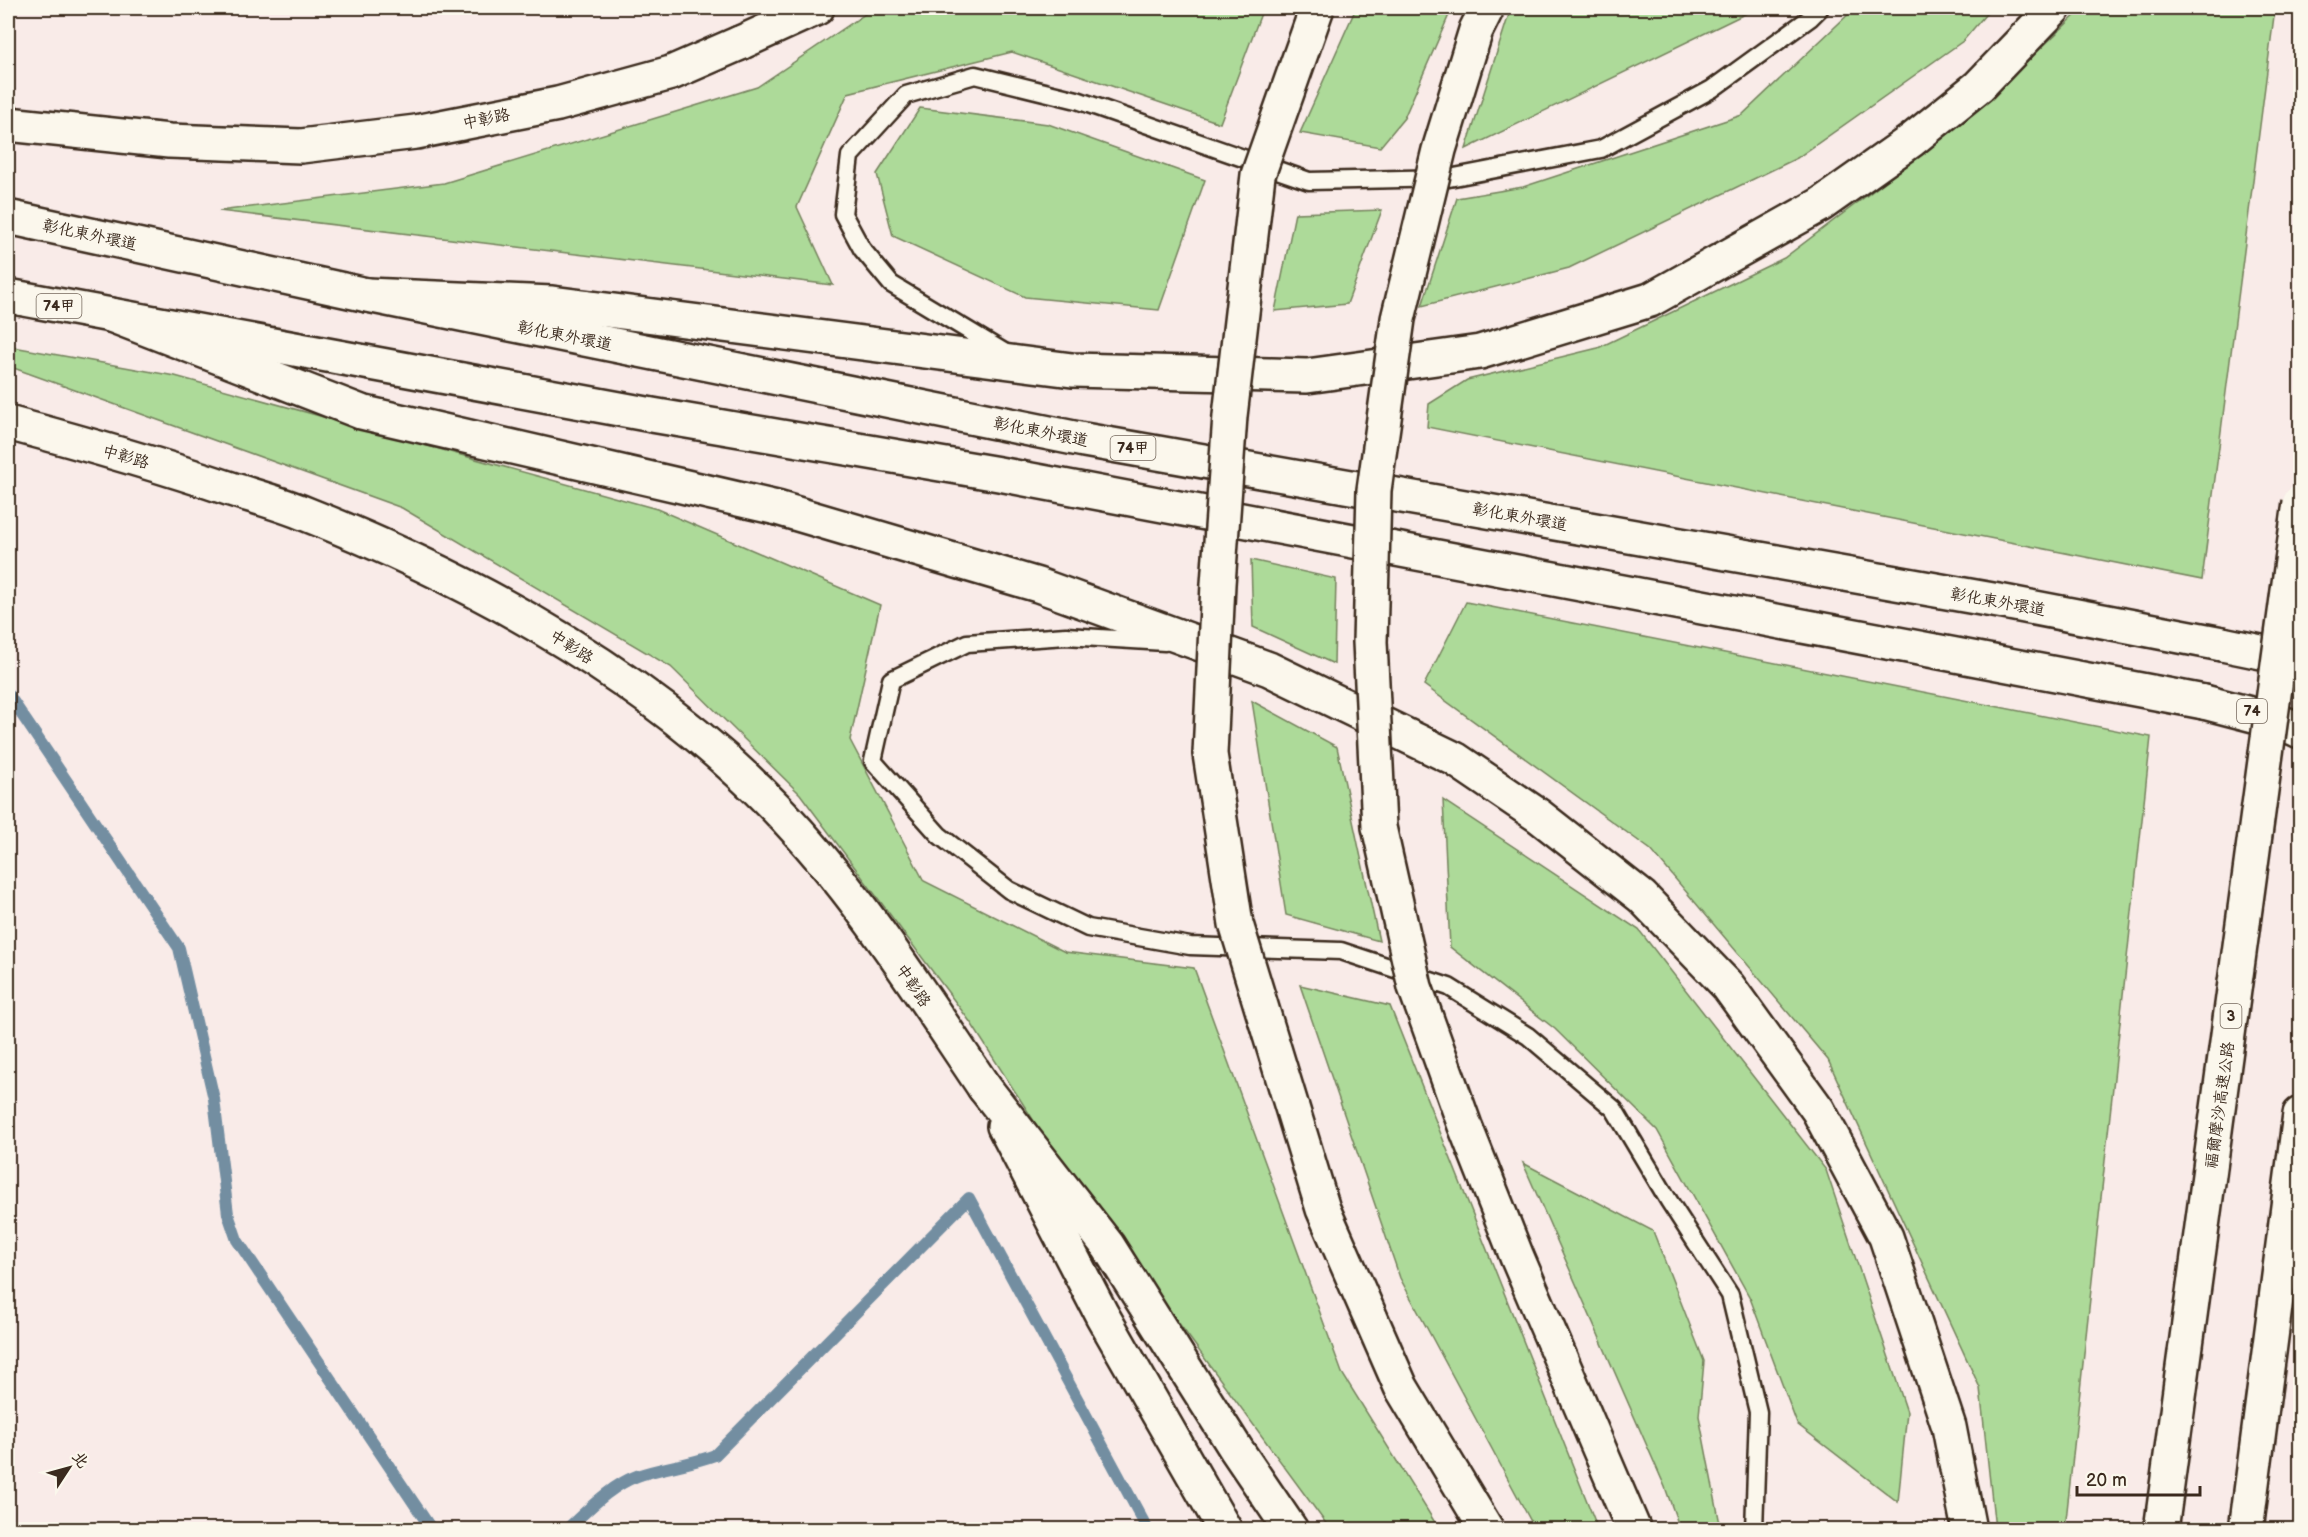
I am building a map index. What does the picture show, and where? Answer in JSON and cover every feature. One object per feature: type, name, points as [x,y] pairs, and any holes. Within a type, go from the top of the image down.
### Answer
[{"type":"main road","points":[[740,43],[787,8]]},
{"type":"main road","points":[[740,43],[817,8]]},
{"type":"main road","points":[[1317,8],[1258,175],[1230,416],[1218,584],[1210,754],[1236,924],[1323,1209],[1401,1387],[1487,1530]]},
{"type":"main road","points":[[1487,8],[1476,30],[1439,150],[1398,320],[1374,490],[1370,642],[1379,827],[1415,987],[1465,1126],[1517,1257],[1634,1530]]},
{"type":"main road","points":[[367,295],[552,303],[1020,361],[1072,370],[1307,376],[1480,352],[1650,300],[1820,205],[1912,140],[1979,86],[2054,8]]},
{"type":"main road","name":"中彰路","points":[[8,124],[169,141],[302,146],[416,132],[558,104],[671,73],[740,43]]},
{"type":"main road","name":"彰化東外環道","points":[[8,217],[367,295],[1084,440],[2004,602],[2222,644]]},
{"type":"main road","name":"74甲","points":[[8,296],[652,415],[1010,476],[2204,702]]},
{"type":"main road","points":[[111,315],[361,412],[777,508],[1038,585],[1269,669],[1455,759],[1539,816],[1642,897],[1728,986],[1818,1110],[1887,1237],[1949,1427],[1969,1530]]},
{"type":"main road","name":"中彰路","points":[[8,423],[136,458],[304,513],[439,571],[561,637],[647,698],[719,754],[776,808],[837,880],[884,943],[984,1087]]},
{"type":"main road","name":"福爾摩沙高速公路","points":[[2161,1530],[2301,502]]},
{"type":"main road","points":[[2222,644],[2301,648]]},
{"type":"main road","points":[[2222,644],[2301,660]]},
{"type":"main road","points":[[2204,702],[2281,722],[2301,731]]},
{"type":"main road","name":"74","points":[[2204,702],[2301,720]]},
{"type":"main road","points":[[984,1087],[1102,1315],[1225,1530]]},
{"type":"main road","points":[[984,1087],[1108,1246],[1236,1449],[1292,1530]]},
{"type":"main road","points":[[2246,1530],[2301,1114]]},
{"type":"lane","points":[[1020,361],[891,284],[862,249],[843,214],[850,156],[906,95],[975,75],[1077,100],[1309,181],[1449,178],[1601,149],[1712,89],[1810,18],[1820,8]]},
{"type":"lane","points":[[1199,645],[1066,636],[967,644],[891,680],[873,761],[939,835],[1000,883],[1088,928],[1190,946],[1341,951],[1449,987],[1528,1036],[1614,1109],[1669,1201],[1730,1294],[1758,1412],[1754,1530]]},
{"type":"green space","points":[[874,8],[1263,8],[1220,123],[1012,52],[848,93],[797,207],[833,285],[219,211],[444,183],[757,87]]},
{"type":"green space","points":[[1356,8],[1452,8],[1404,118],[1380,147],[1300,133]]},
{"type":"green space","points":[[1511,8],[1757,8],[1466,149]]},
{"type":"green space","points":[[1855,8],[1991,8],[1963,41],[1797,158],[1569,268],[1422,306],[1457,198],[1523,187],[1742,115]]},
{"type":"green space","points":[[2083,8],[2275,8],[2202,580],[1427,427],[1429,404],[1467,380],[1598,348],[1784,258],[1964,122]]},
{"type":"green space","points":[[920,108],[1048,124],[1205,180],[1159,310],[1025,297],[893,236],[877,174]]},
{"type":"green space","points":[[1382,210],[1347,304],[1275,311],[1295,213]]},
{"type":"green space","points":[[8,346],[175,376],[657,509],[880,605],[850,740],[924,881],[1065,952],[1194,968],[1342,1373],[1439,1529],[1330,1529],[1059,1160],[971,1023],[800,794],[671,667],[402,508],[8,366]]},
{"type":"green space","points":[[1251,560],[1336,579],[1334,664],[1253,627]]},
{"type":"green space","points":[[1466,602],[2151,737],[2065,1529],[1995,1529],[1980,1388],[1828,1060],[1651,850],[1424,685]]},
{"type":"green space","points":[[1252,701],[1337,747],[1379,941],[1286,915]]},
{"type":"green space","points":[[1443,800],[1639,930],[1826,1170],[1907,1412],[1898,1502],[1797,1424],[1750,1298],[1657,1130],[1555,1029],[1450,947]]},
{"type":"green space","points":[[1300,985],[1390,1006],[1598,1529],[1535,1529],[1400,1278]]},
{"type":"green space","points":[[1523,1163],[1653,1231],[1704,1361],[1699,1416],[1721,1529],[1680,1529],[1665,1487]]},
{"type":"waterway","points":[[8,694],[179,948],[214,1099],[228,1214],[237,1240],[432,1530]]},
{"type":"waterway","points":[[566,1530],[600,1499],[627,1480],[715,1455],[969,1198],[1148,1530]]}]
